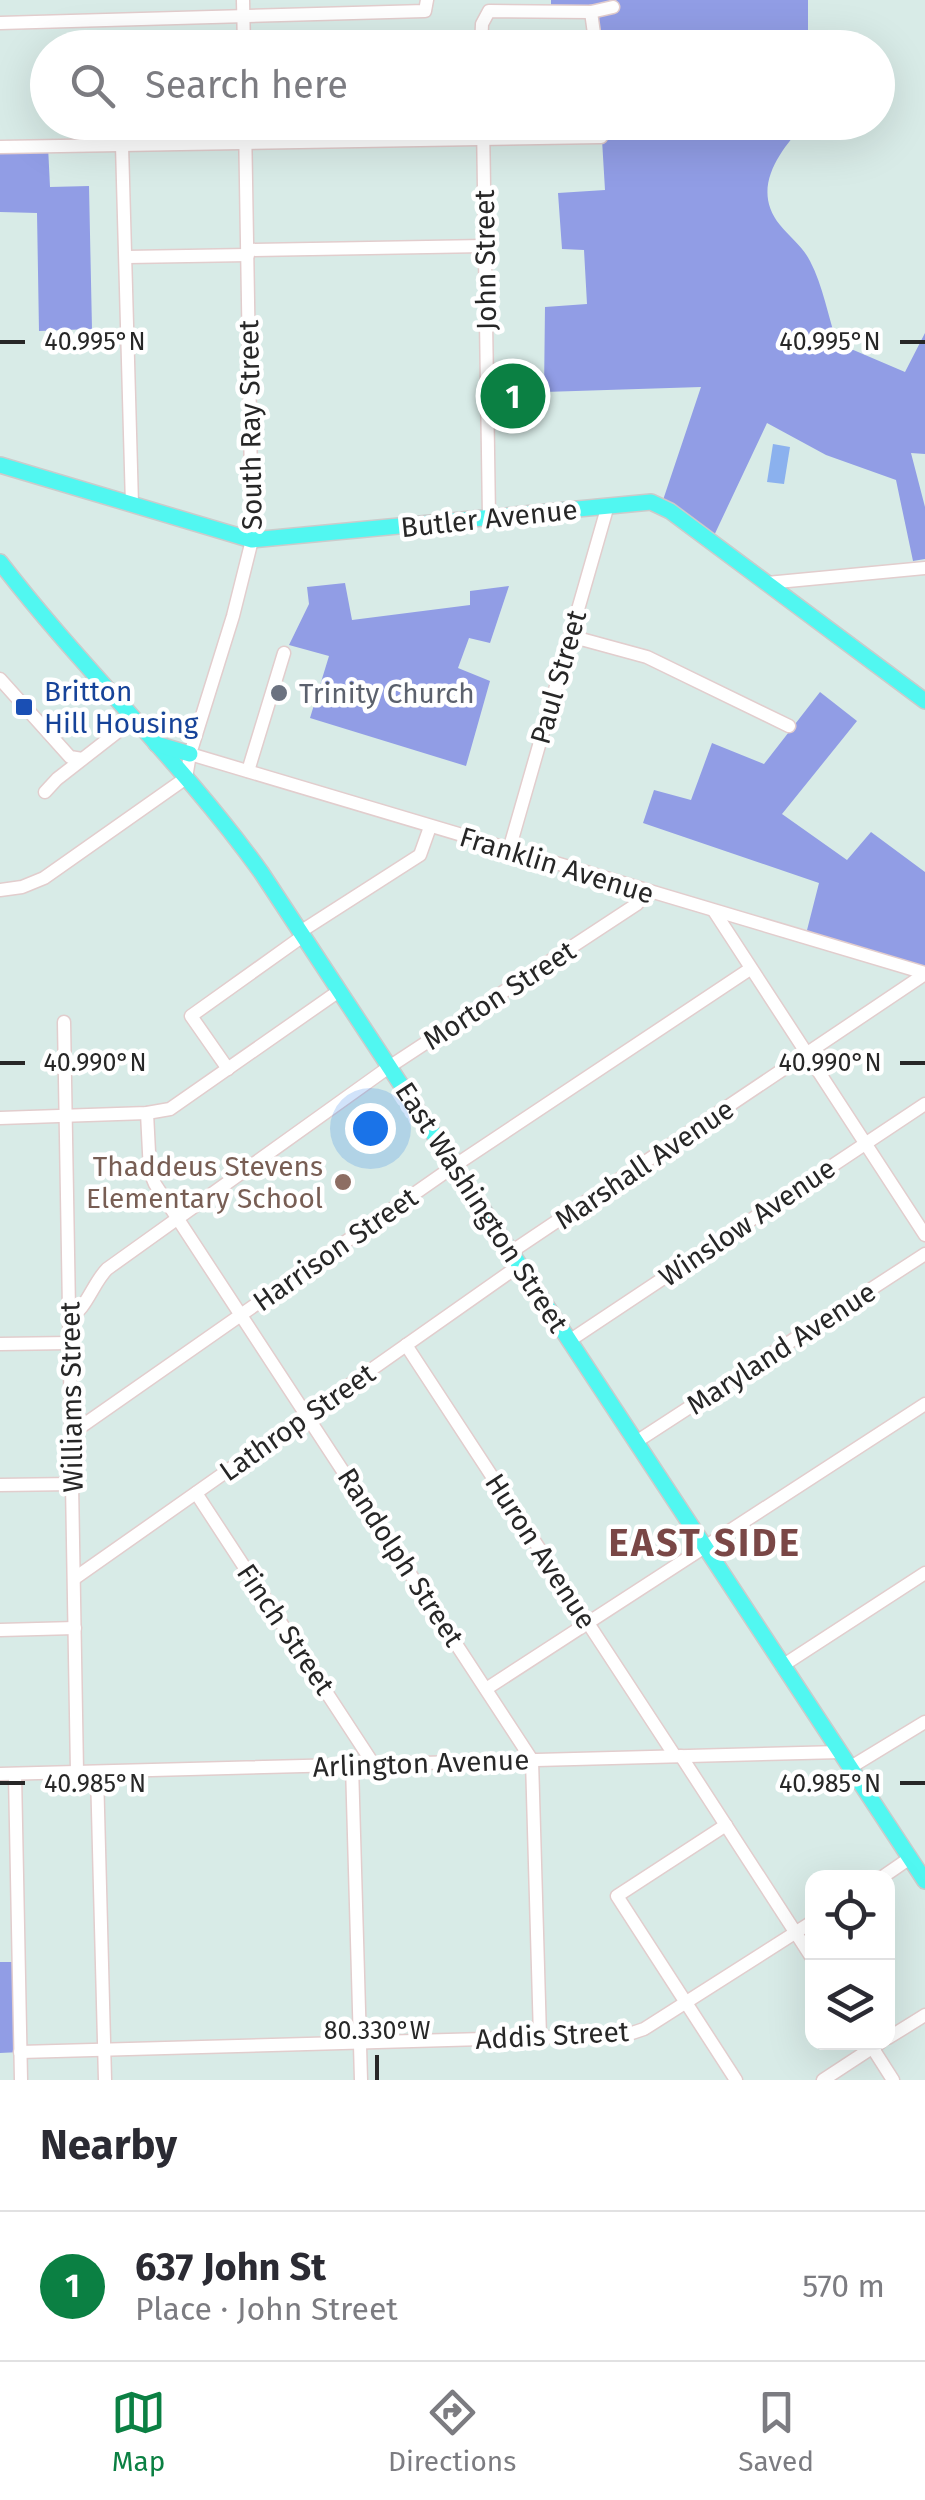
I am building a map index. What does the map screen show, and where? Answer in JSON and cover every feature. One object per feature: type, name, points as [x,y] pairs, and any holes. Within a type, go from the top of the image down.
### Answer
[{"type":"main road","name":"Butler Avenue","points":[[0,465],[252,540],[640,502],[661,506],[925,701]]},
{"type":"main road","name":"East Washington Street","points":[[0,562],[244,848],[919,1868]]},
{"type":"main road","points":[[156,744],[190,754]]},
{"type":"street","points":[[243,0],[243,30]]},
{"type":"street","points":[[0,23],[426,6]]},
{"type":"street","points":[[482,30],[489,11],[591,12],[613,6]]},
{"type":"street","points":[[591,12],[596,30]]},
{"type":"street","points":[[0,147],[424,140]]},
{"type":"street","name":"John Street","points":[[483,140],[490,518]]},
{"type":"street","name":"South Ray Street","points":[[186,778],[252,540],[246,143]]},
{"type":"street","points":[[122,145],[132,505]]},
{"type":"street","points":[[127,257],[485,246]]},
{"type":"street","name":"Paul Street","points":[[509,850],[608,505]]},
{"type":"street","points":[[767,584],[925,568]]},
{"type":"street","points":[[570,636],[647,657],[789,726]]},
{"type":"street","points":[[248,771],[284,653]]},
{"type":"street","points":[[0,679],[70,757],[82,759]]},
{"type":"street","points":[[45,792],[134,718]]},
{"type":"street","name":"Franklin Avenue","points":[[190,754],[925,974]]},
{"type":"street","points":[[0,890],[22,888],[44,878],[186,778]]},
{"type":"street","points":[[228,1069],[191,1016],[302,934],[420,855],[430,826]]},
{"type":"street","name":"Morton Street","points":[[69,1318],[78,1312],[107,1270],[390,1067],[637,904],[647,892]]},
{"type":"street","points":[[714,911],[925,1236]]},
{"type":"street","name":"Harrison Street","points":[[72,1433],[454,1166],[750,969]]},
{"type":"street","name":"Marshall Avenue","points":[[515,1259],[925,974]]},
{"type":"street","points":[[0,1118],[170,1109],[339,991]]},
{"type":"street","name":"Williams Street","points":[[64,1022],[77,1772]]},
{"type":"street","name":"Winslow Avenue","points":[[569,1340],[925,1104]]},
{"type":"street","name":"Randolph Street","points":[[147,1113],[151,1178],[532,1760]]},
{"type":"street","name":"Maryland Avenue","points":[[636,1442],[925,1254]]},
{"type":"street","name":"Lathrop Street","points":[[75,1578],[406,1345],[515,1259]]},
{"type":"street","points":[[0,1344],[70,1343]]},
{"type":"street","name":"Huron Avenue","points":[[406,1345],[805,1947]]},
{"type":"street","points":[[486,1689],[925,1404]]},
{"type":"street","points":[[0,1485],[73,1484]]},
{"type":"street","name":"Finch Street","points":[[196,1494],[374,1765]]},
{"type":"street","points":[[782,1666],[925,1573]]},
{"type":"street","points":[[0,1630],[75,1628]]},
{"type":"street","points":[[851,1767],[925,1722]]},
{"type":"street","name":"Arlington Avenue","points":[[0,1774],[842,1752]]},
{"type":"street","points":[[532,1760],[540,2038]]},
{"type":"street","points":[[352,1765],[361,2080]]},
{"type":"street","points":[[96,1772],[106,2080]]},
{"type":"street","points":[[15,1774],[21,2080]]},
{"type":"street","points":[[726,1825],[617,1896],[736,2080]]},
{"type":"street","name":"Addis Street","points":[[20,2052],[626,2035],[644,2029],[805,1926]]},
{"type":"street","points":[[895,2034],[925,2015]]},
{"type":"street","points":[[823,2080],[866,2050]]},
{"type":"street","points":[[877,2050],[893,2080]]},
{"type":"shaded area","points":[[551,0],[808,0],[808,30],[594,30],[591,12],[551,10]]},
{"type":"shaded area","points":[[602,140],[791,140],[778,158],[768,184],[771,211],[810,261],[837,343],[905,372],[925,333],[925,454],[911,453],[925,507],[925,559],[913,561],[896,480],[826,455],[767,423],[711,542],[661,506],[701,387],[544,392],[545,307],[587,304],[584,250],[562,249],[558,193],[605,190]]},
{"type":"shaded area","points":[[48,146],[50,187],[89,186],[92,329],[39,331],[37,213],[0,212],[0,147]]},
{"type":"shaded area","points":[[773,444],[790,447],[784,484],[767,482]]},
{"type":"shaded area","points":[[345,583],[352,620],[470,605],[470,591],[509,586],[490,643],[469,638],[458,668],[490,681],[466,766],[310,718],[329,656],[289,645],[309,604],[307,587]]},
{"type":"shaded area","points":[[820,692],[857,721],[782,814],[847,860],[871,832],[925,872],[925,973],[805,938],[819,883],[643,823],[654,790],[691,800],[712,743],[764,764]]},
{"type":"shaded area","points":[[0,1962],[19,1962],[20,2052],[0,2053]]},
{"type":"place","name":"637 John St","points":[[513,396]]},
{"type":"place","name":"Trinity Church","points":[[279,693]]},
{"type":"place","name":"Britton Hill Housing","points":[[24,707]]},
{"type":"place","name":"Thaddeus Stevens Elementary School","points":[[343,1182]]},
{"type":"district","name":"EAST SIDE","points":[[705,1543]]}]
